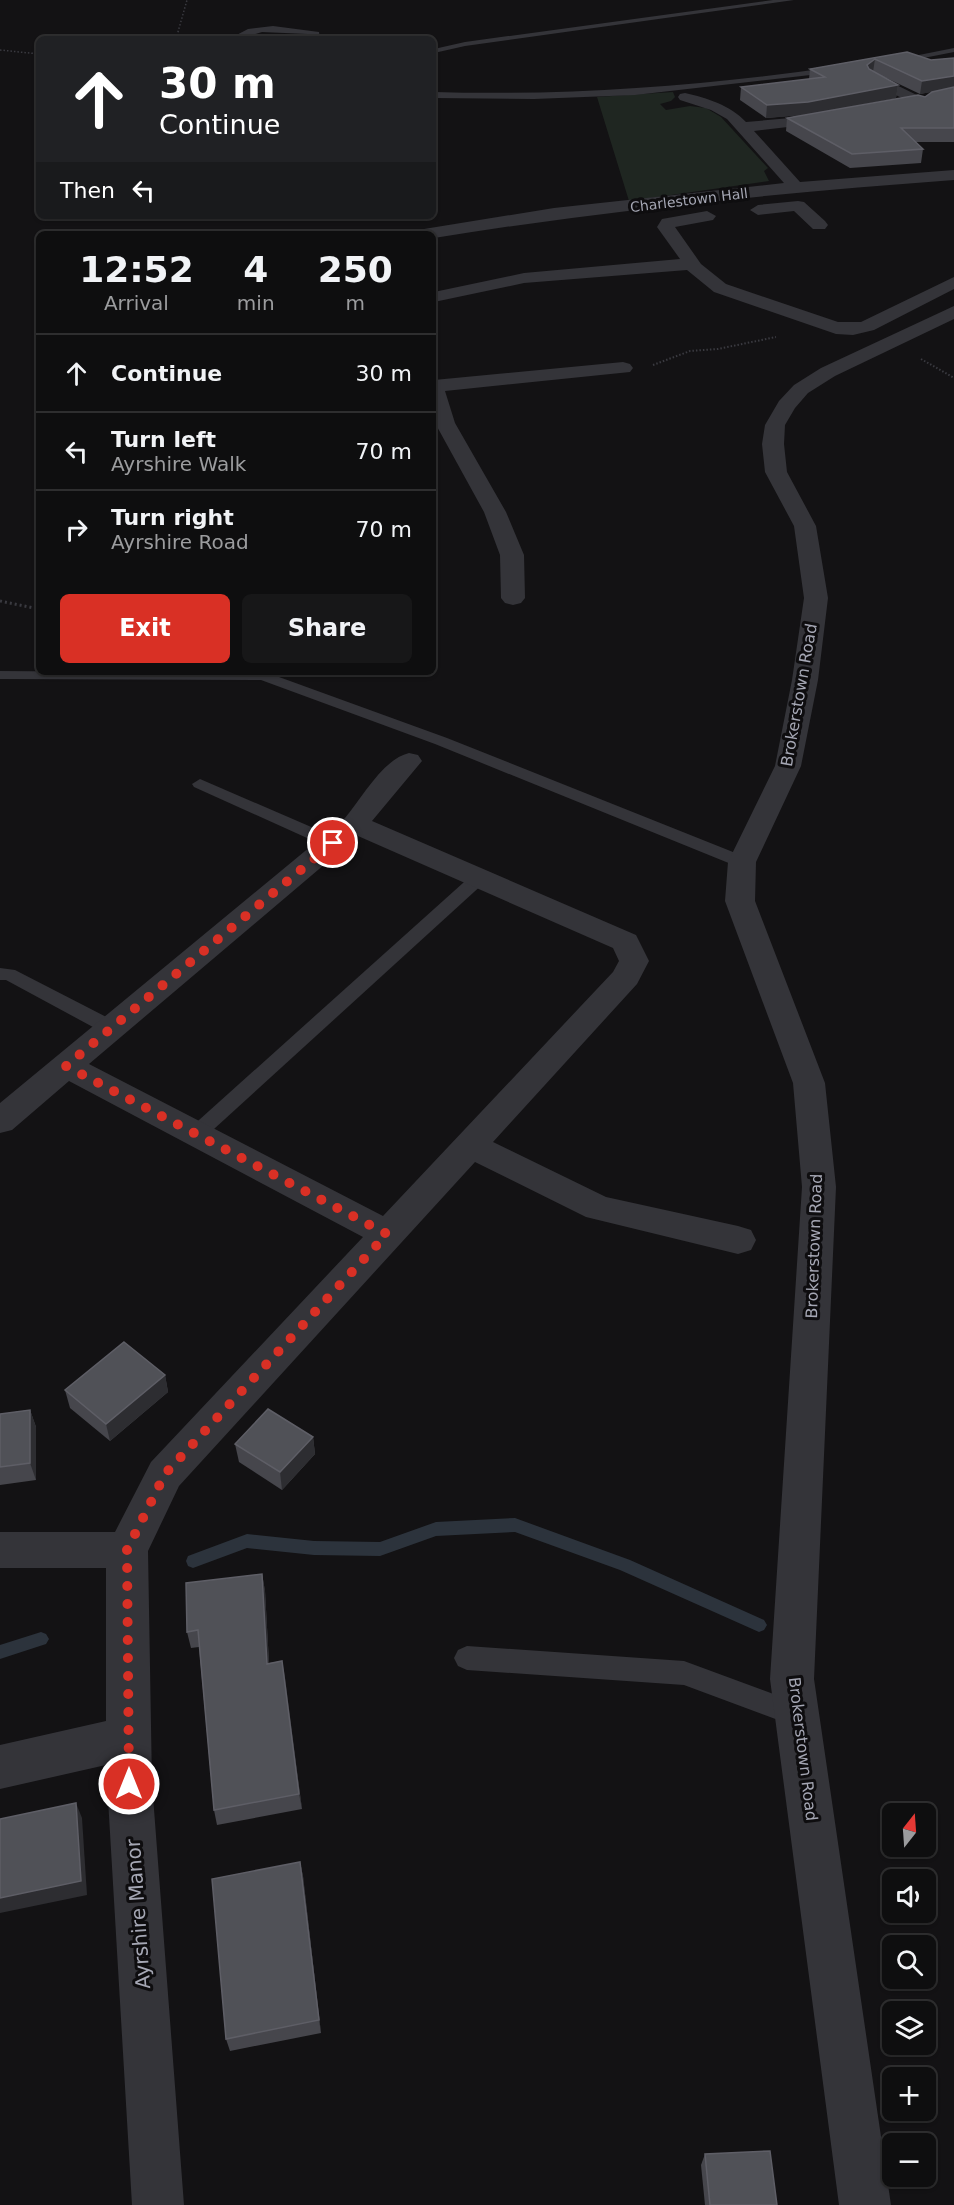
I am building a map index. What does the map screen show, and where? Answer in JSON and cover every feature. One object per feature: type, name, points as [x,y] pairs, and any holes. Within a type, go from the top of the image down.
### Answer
[{"type":"street","points":[[874,78],[928,101],[895,106]]},
{"type":"street","points":[[685,97],[716,107],[732,116],[796,187]]},
{"type":"street","points":[[741,127],[781,125],[841,115]]},
{"type":"street","name":"Charlestown Hall","points":[[436,232],[554,213],[796,187],[954,175]]},
{"type":"street","points":[[743,212],[798,206],[819,225]]},
{"type":"street","points":[[720,214],[676,219],[668,223],[666,227],[684,250],[690,264],[720,288],[836,328],[867,326],[954,282]]},
{"type":"street","points":[[436,297],[524,278],[690,264]]},
{"type":"street","name":"Brokerstown Road","points":[[865,2205],[792,1679],[819,1187],[808,1083],[740,901],[742,862],[789,766],[805,680],[816,598],[805,526],[776,472],[773,444],[775,425],[786,405],[801,389],[828,372],[954,312]]},
{"type":"street","points":[[569,354],[578,372]]},
{"type":"street","points":[[436,387],[622,369]]},
{"type":"street","points":[[436,394],[445,423],[495,512],[512,555],[513,598]]},
{"type":"street","points":[[0,1121],[344,833],[409,761]]},
{"type":"street","points":[[0,1550],[127,1550],[165,1474],[626,977],[634,961],[625,942],[479,878],[344,833]]},
{"type":"street","points":[[66,1066],[387,1234]]},
{"type":"street","points":[[470,1145],[598,1208],[738,1240]]},
{"type":"street","name":"Ayrshire Manor","points":[[127,1550],[129,1784],[158,2205]]},
{"type":"street","points":[[0,1767],[129,1738]]},
{"type":"lane","points":[[436,51],[465,44],[790,0]]},
{"type":"lane","points":[[237,36],[241,33],[263,30],[302,30],[316,33],[316,36]]},
{"type":"lane","points":[[887,62],[954,50]]},
{"type":"lane","points":[[436,94],[525,97],[635,91],[741,83],[842,68]]},
{"type":"lane","points":[[0,675],[263,676],[441,741],[742,862]]},
{"type":"lane","points":[[200,784],[344,833]]},
{"type":"lane","points":[[196,1134],[479,878]]},
{"type":"lane","points":[[0,974],[9,974],[111,1028]]},
{"type":"lane","points":[[467,1658],[684,1673],[797,1715]]},
{"type":"path","points":[[178,36],[187,0]]},
{"type":"path","points":[[0,50],[36,54]]},
{"type":"path","points":[[622,369],[661,364],[690,351],[718,349],[779,336]]},
{"type":"path","points":[[913,354],[954,378]]},
{"type":"path","points":[[0,601],[36,608]]},
{"type":"shaded area","points":[[673,92],[675,97],[671,101],[660,104],[666,110],[690,106],[706,108],[721,117],[768,168],[764,171],[769,181],[629,201],[597,97]]},
{"type":"building","points":[[907,52],[931,60],[954,58],[954,76],[922,81],[875,59],[867,65],[869,69],[898,85],[808,102],[767,105],[741,87],[825,77],[810,69]]},
{"type":"building","points":[[954,87],[954,128],[901,128],[923,149],[852,154],[787,118],[918,95],[925,97],[932,92]]},
{"type":"building","points":[[124,1342],[165,1375],[106,1424],[65,1390]]},
{"type":"building","points":[[268,1409],[313,1437],[280,1472],[235,1444]]},
{"type":"building","points":[[30,1410],[30,1463],[0,1467],[0,1414]]},
{"type":"building","points":[[262,1574],[267,1664],[282,1661],[299,1794],[214,1810],[198,1630],[187,1632],[186,1583]]},
{"type":"building","points":[[76,1803],[81,1881],[0,1898],[0,1819]]},
{"type":"building","points":[[300,1862],[319,2020],[226,2039],[212,1879]]},
{"type":"building","points":[[770,2151],[777,2205],[710,2205],[705,2154]]},
{"type":"waterway","points":[[193,1561],[247,1541],[314,1548],[380,1549],[436,1529],[515,1525],[625,1565],[759,1625]]},
{"type":"waterway","points":[[0,1652],[41,1639]]},
{"type":"route","points":[[129,1784],[127,1550],[165,1474],[387,1234],[66,1066],[333,843]]}]
